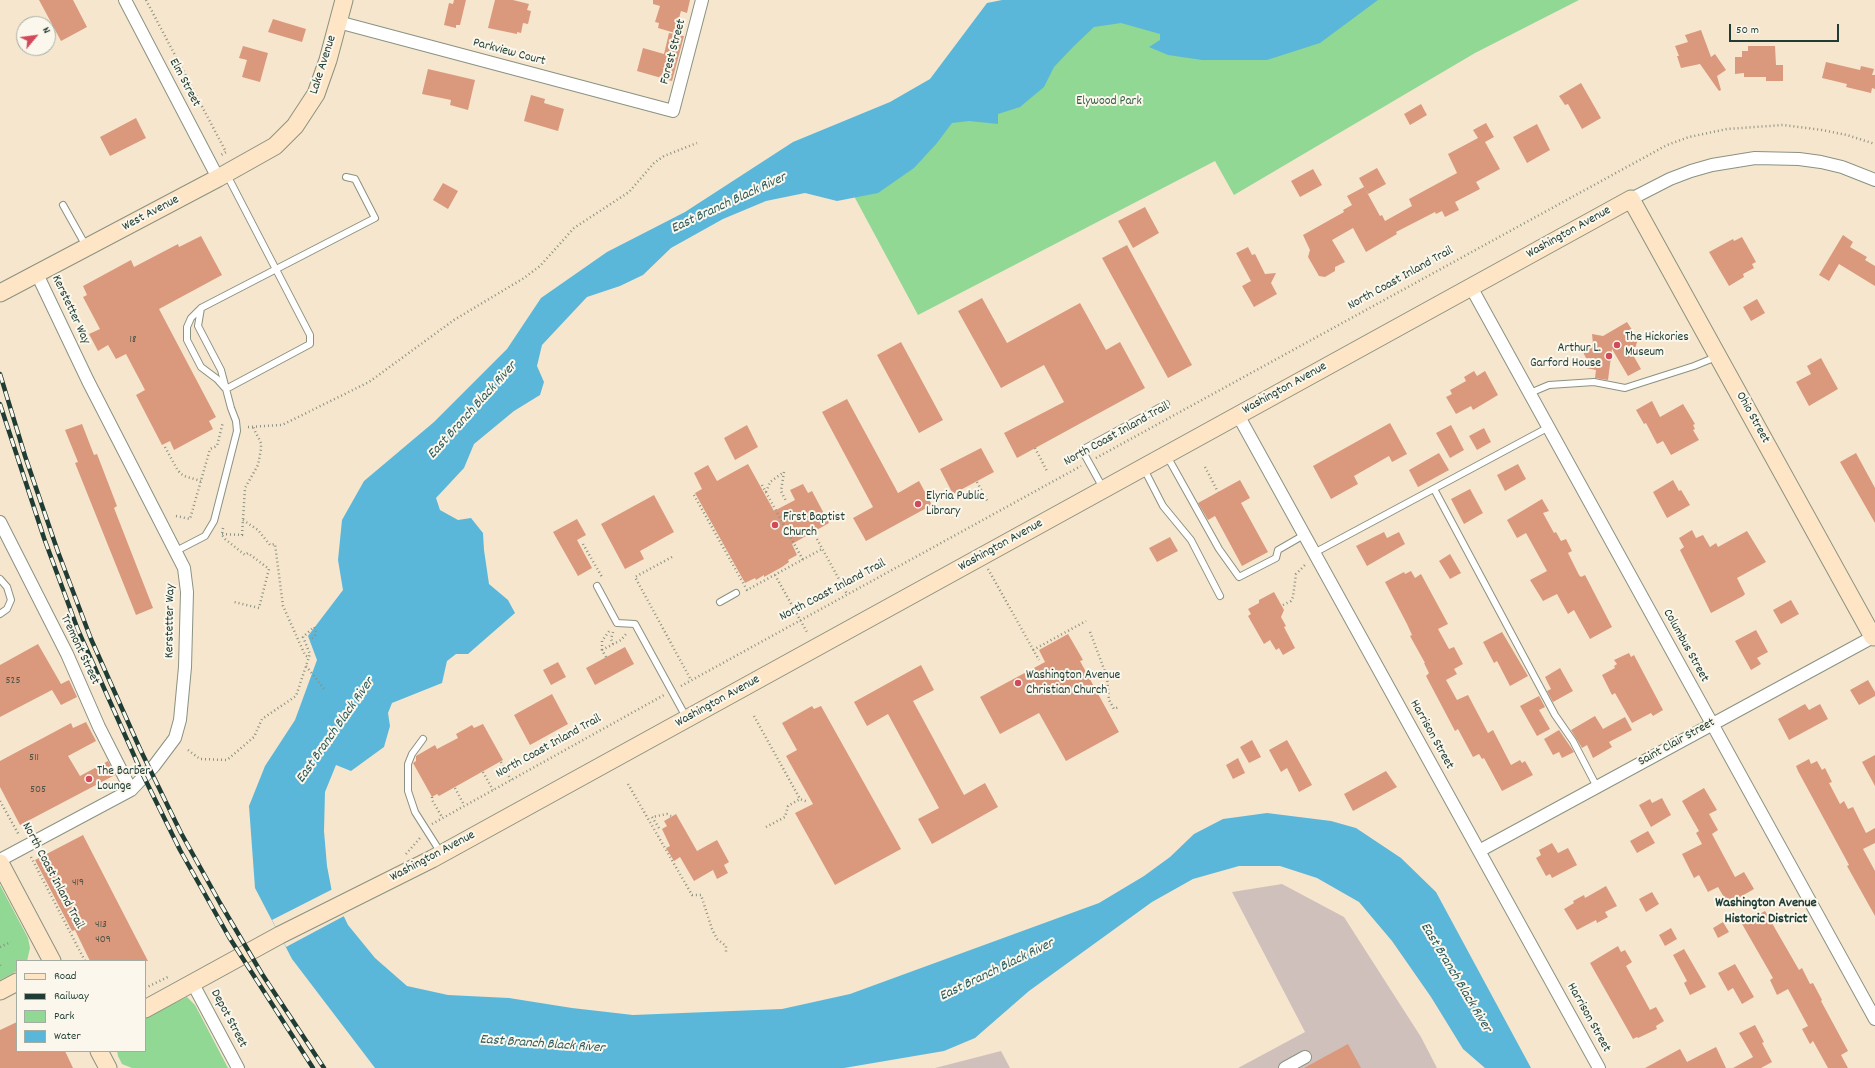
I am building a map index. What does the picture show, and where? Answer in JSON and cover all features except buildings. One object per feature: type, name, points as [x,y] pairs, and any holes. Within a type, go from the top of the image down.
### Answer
[{"type":"street","name":"Elm Street","points":[[125,0],[209,161],[222,176]]},
{"type":"street","name":"Lake Avenue","points":[[295,126],[305,113],[316,94],[328,60],[344,0]]},
{"type":"street","name":"Forest Street","points":[[673,111],[702,0]]},
{"type":"street","name":"Parkview Court","points":[[338,22],[673,111]]},
{"type":"street","name":"West Avenue","points":[[0,293],[222,176],[275,146],[295,126]]},
{"type":"street","name":"Washington Avenue","points":[[146,1008],[193,984],[406,864],[442,853],[1631,199],[1670,179],[1712,164],[1755,158],[1792,158],[1821,162],[1875,180]]},
{"type":"street","name":"Ohio Street","points":[[1631,199],[1874,636]]},
{"type":"street","name":"Kerstetter Way","points":[[0,862],[131,790],[171,745],[177,734],[180,720],[185,667],[187,592],[184,568],[88,381],[37,274]]},
{"type":"street","name":"Columbus Street","points":[[1471,287],[1875,1019]]},
{"type":"street","name":"Harrison Street","points":[[1238,416],[1304,535],[1312,557],[1479,851],[1599,1068]]},
{"type":"street","name":"Tremont Street","points":[[0,522],[67,654],[99,727],[131,790]]},
{"type":"street","name":"Saint Clair Street","points":[[1479,851],[1874,636]]},
{"type":"street","points":[[0,862],[51,960]]},
{"type":"street","points":[[0,991],[16,983]]},
{"type":"street","name":"Depot Street","points":[[193,984],[238,1068]]},
{"type":"street","points":[[100,1052],[108,1068]]},
{"type":"street","points":[[1284,1068],[1305,1057]]},
{"type":"lane","points":[[222,176],[277,270],[310,335],[310,344],[226,389]]},
{"type":"lane","points":[[226,389],[217,379],[201,367],[187,340],[187,327],[191,318],[202,308],[375,218],[355,179],[346,177]]},
{"type":"lane","points":[[63,205],[86,248]]},
{"type":"lane","points":[[176,551],[206,536],[214,521],[237,431],[236,421],[221,370],[198,326],[202,308]]},
{"type":"lane","points":[[1530,393],[1549,385],[1594,382],[1625,388],[1694,366],[1717,356]]},
{"type":"lane","points":[[1104,489],[1082,450],[1166,404]]},
{"type":"lane","points":[[1312,557],[1548,427]]},
{"type":"lane","points":[[1166,455],[1219,549],[1239,577],[1276,558],[1278,550],[1304,535]]},
{"type":"lane","points":[[1143,468],[1163,506],[1190,540],[1220,596]]},
{"type":"lane","points":[[1434,489],[1555,715],[1573,741],[1597,787]]},
{"type":"lane","points":[[0,579],[7,587],[11,600],[7,608],[0,614]]},
{"type":"lane","points":[[597,586],[616,623],[635,624],[687,719]]},
{"type":"lane","points":[[720,602],[736,593]]},
{"type":"lane","points":[[423,739],[412,754],[408,764],[406,775],[408,791],[415,812],[442,853]]},
{"type":"path","points":[[146,0],[226,152],[209,161]]},
{"type":"path","name":"North Coast Inland Trail","points":[[406,864],[426,830],[442,817],[1667,145],[1689,137],[1727,129],[1783,125],[1847,135],[1875,144]]},
{"type":"path","points":[[248,427],[282,425],[370,382],[454,320],[524,278],[540,266],[574,228],[629,192],[654,163],[664,156],[697,143]]},
{"type":"path","points":[[247,433],[248,420]]},
{"type":"path","points":[[176,516],[190,519],[210,449],[217,446],[223,422]]},
{"type":"path","points":[[222,534],[242,535],[245,488],[258,465],[261,449],[253,427]]},
{"type":"path","points":[[165,447],[176,469],[180,473],[184,476],[201,481]]},
{"type":"path","points":[[1035,448],[1047,471]]},
{"type":"path","points":[[1205,468],[1218,492]]},
{"type":"path","points":[[766,493],[770,482],[784,472],[781,492],[786,501]]},
{"type":"path","points":[[977,482],[988,502]]},
{"type":"path","points":[[762,485],[803,560]]},
{"type":"path","points":[[694,495],[747,590],[822,549]]},
{"type":"path","points":[[243,520],[258,530],[270,545],[275,544],[284,606],[304,655],[309,658]]},
{"type":"path","points":[[224,523],[222,534],[225,539],[246,555],[248,553],[269,569],[259,608],[234,602]]},
{"type":"path","points":[[817,539],[847,594]]},
{"type":"path","points":[[583,544],[600,574]]},
{"type":"path","points":[[672,557],[635,577],[691,680]]},
{"type":"path","points":[[1283,605],[1291,601],[1293,597],[1295,579],[1299,570],[1312,557]]},
{"type":"path","points":[[988,568],[1039,660]]},
{"type":"path","points":[[775,575],[808,634]]},
{"type":"path","points":[[1033,650],[1086,621]]},
{"type":"path","points":[[188,750],[200,759],[227,760],[254,737],[262,719],[296,696],[310,651],[303,637],[314,627],[316,632],[315,636],[311,639]]},
{"type":"path","points":[[602,650],[621,640],[627,631]]},
{"type":"path","points":[[1090,632],[1107,677],[1109,700],[1114,709],[1119,706]]},
{"type":"path","points":[[611,639],[613,644]]},
{"type":"path","points":[[602,641],[602,650],[606,657]]},
{"type":"path","points":[[306,666],[325,690]]},
{"type":"path","points":[[754,716],[800,799],[808,802]]},
{"type":"path","points":[[501,762],[511,780]]},
{"type":"path","points":[[483,772],[493,790]]},
{"type":"path","points":[[628,784],[692,895],[701,895],[712,928],[717,939],[726,946],[726,952]]},
{"type":"path","points":[[455,788],[464,805]]},
{"type":"path","points":[[432,797],[432,800],[442,817]]},
{"type":"path","points":[[766,828],[786,817],[788,806],[800,799]]},
{"type":"path","name":"North Coast Inland Trail","points":[[0,801],[84,960]]},
{"type":"path","points":[[648,818],[667,814],[671,816]]},
{"type":"path","points":[[652,817],[659,828]]},
{"type":"path","points":[[0,947],[11,942]]},
{"type":"shaded area","points":[[1282,884],[1344,917],[1421,1037],[1437,1068],[1238,1068],[1305,1032],[1232,892]]},
{"type":"shaded area","points":[[1001,1051],[1010,1068],[935,1068]]},
{"type":"green space","name":"Elywood Park","points":[[1075,0],[1579,0],[1475,53],[1234,195],[1215,161],[918,315],[833,157]]},
{"type":"green space","points":[[0,885],[28,938],[30,948],[27,960],[16,960],[16,972],[0,980]]},
{"type":"green space","points":[[187,997],[195,1005],[228,1068],[132,1068],[122,1064],[117,1052],[146,1052],[146,1018]]},
{"type":"water","name":"East Branch Black River","points":[[1002,0],[1378,0],[1320,43],[1267,60],[1202,60],[1168,55],[1149,47],[1160,40],[1160,34],[1121,23],[1094,27],[1054,67],[1044,87],[1020,107],[998,114],[998,124],[969,121],[952,123],[937,143],[914,168],[878,193],[837,201],[805,193],[766,201],[723,219],[671,248],[643,275],[620,286],[587,297],[542,345],[537,366],[544,382],[540,395],[514,411],[474,444],[464,468],[436,498],[440,510],[458,520],[471,518],[483,533],[489,584],[508,600],[515,613],[468,654],[456,654],[447,661],[442,683],[392,703],[388,713],[390,726],[384,747],[351,771],[336,765],[325,792],[324,831],[327,866],[332,892],[348,925],[375,958],[407,986],[448,995],[509,998],[572,1008],[633,1015],[782,1009],[850,994],[1099,903],[1144,876],[1170,857],[1194,834],[1223,819],[1267,813],[1331,821],[1356,828],[1401,858],[1436,892],[1531,1068],[1485,1068],[1463,1049],[1431,997],[1392,941],[1359,902],[1317,878],[1280,866],[1239,866],[1193,879],[1152,902],[1029,991],[975,1038],[944,1051],[844,1068],[375,1068],[292,959],[255,888],[249,806],[265,766],[295,720],[317,660],[308,636],[343,590],[338,560],[342,520],[364,481],[434,422],[507,349],[541,298],[607,252],[685,212],[793,142],[890,102],[930,79],[987,3]]},
{"type":"pier","points":[[333,889],[346,915],[286,947],[272,920]]},
{"type":"railway","points":[[0,374],[25,456],[58,552],[91,639],[140,749],[181,833],[220,903],[262,974],[324,1068]]},
{"type":"railway","points":[[0,404],[44,538],[78,630],[141,771],[180,850],[229,937],[313,1068]]},
{"type":"place","name":"The Hickories Museum","points":[[1617,345]]},
{"type":"place","name":"Arthur L. Garford House","points":[[1609,356]]},
{"type":"place","name":"Elyria Public Library","points":[[918,504]]},
{"type":"place","name":"First Baptist Church","points":[[775,525]]},
{"type":"place","name":"Washington Avenue Christian Church","points":[[1018,683]]},
{"type":"place","name":"The Barber Lounge","points":[[89,779]]},
{"type":"district","name":"Washington Avenue Historic District","points":[[1766,912]]}]
